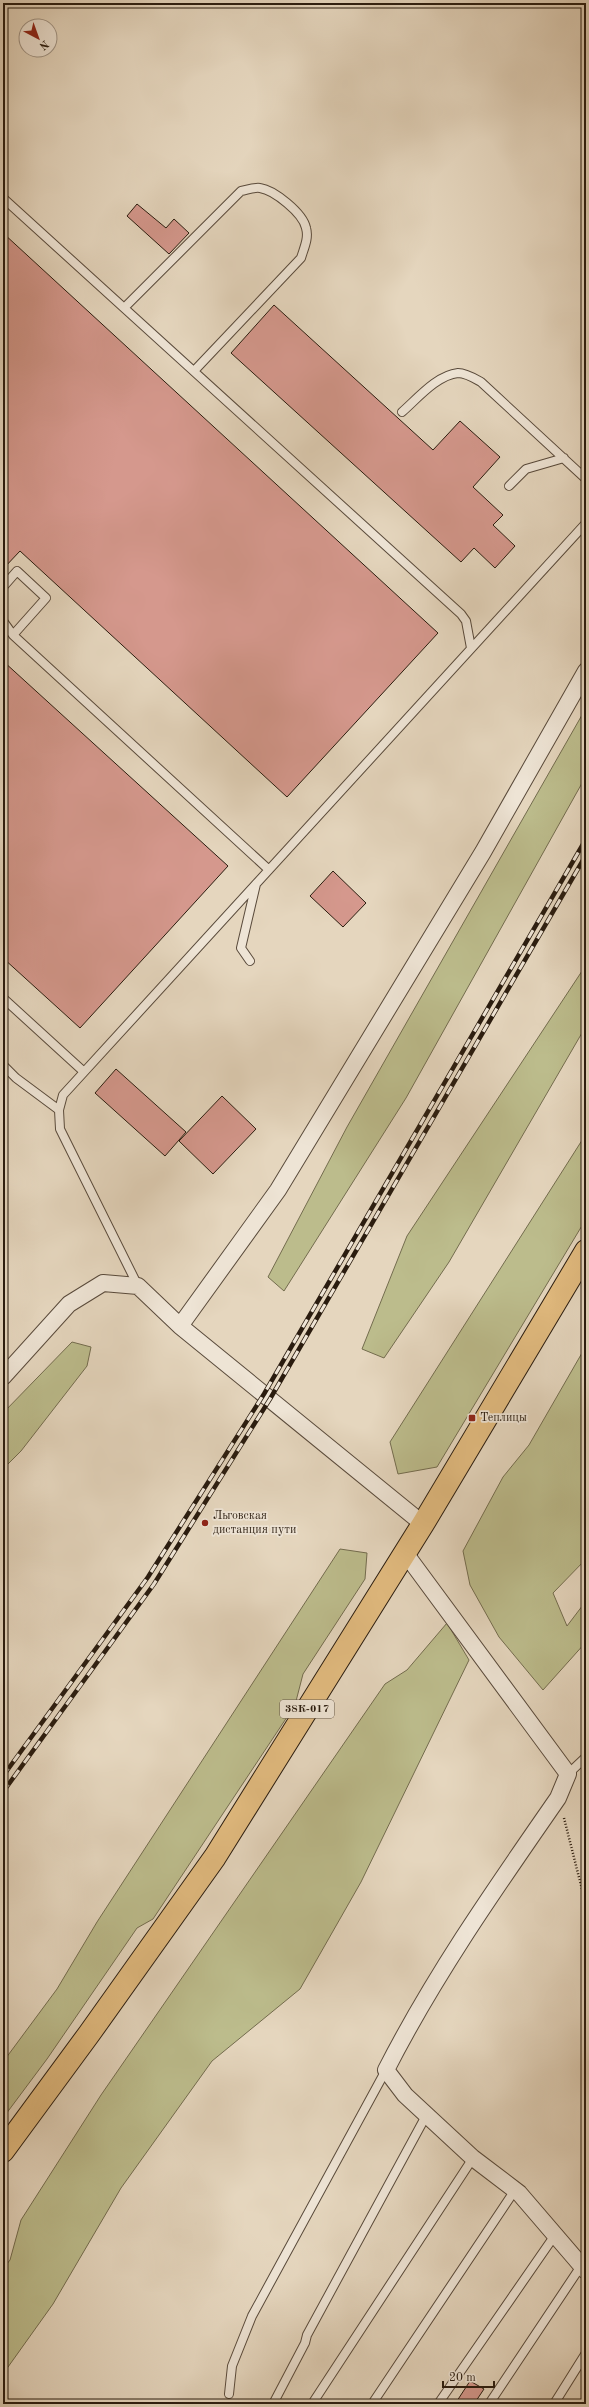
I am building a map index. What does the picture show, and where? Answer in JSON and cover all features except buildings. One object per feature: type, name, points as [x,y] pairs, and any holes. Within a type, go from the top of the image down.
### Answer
[{"type":"main road","name":"38К-017","points":[[3,2151],[89,2034],[215,1857],[423,1524],[586,1251]]},
{"type":"street","points":[[180,1326],[278,1190],[483,852],[586,671]]},
{"type":"street","points":[[3,1378],[69,1304],[103,1283],[138,1286],[180,1326],[423,1524]]},
{"type":"street","points":[[405,1553],[568,1774],[558,1798],[466,1931],[386,2070],[405,2095],[428,2114],[473,2158],[515,2190],[584,2268]]},
{"type":"lane","points":[[124,308],[241,191],[260,188],[279,197],[295,210],[306,227],[306,242],[301,258],[194,371]]},
{"type":"lane","points":[[3,198],[461,614],[466,621],[471,648]]},
{"type":"lane","points":[[402,412],[447,376],[459,373],[470,376],[481,382],[586,479]]},
{"type":"lane","points":[[509,486],[526,469],[564,458]]},
{"type":"lane","points":[[138,1286],[60,1129],[59,1110],[62,1095],[586,523]]},
{"type":"lane","points":[[3,587],[17,572],[46,598],[13,635]]},
{"type":"lane","points":[[3,621],[13,635],[268,869]]},
{"type":"lane","points":[[250,961],[241,948],[256,882]]},
{"type":"lane","points":[[3,998],[83,1071]]},
{"type":"lane","points":[[3,1065],[16,1078],[59,1110]]},
{"type":"lane","points":[[568,1774],[586,1757]]},
{"type":"lane","points":[[230,2394],[232,2366],[252,2316],[386,2070]]},
{"type":"lane","points":[[273,2404],[305,2343],[307,2335],[428,2114]]},
{"type":"lane","points":[[312,2404],[473,2158]]},
{"type":"lane","points":[[372,2404],[515,2190]]},
{"type":"lane","points":[[438,2404],[555,2235]]},
{"type":"lane","points":[[489,2404],[584,2268]]},
{"type":"lane","points":[[554,2404],[586,2353]]},
{"type":"path","points":[[558,1798],[586,1905]]},
{"type":"green space","points":[[586,708],[586,776],[406,1098],[284,1291],[268,1277],[347,1127]]},
{"type":"green space","points":[[586,965],[586,1026],[449,1262],[384,1358],[362,1349],[407,1236]]},
{"type":"green space","points":[[586,1134],[586,1219],[437,1467],[398,1474],[390,1442]]},
{"type":"green space","points":[[72,1342],[91,1347],[87,1366],[21,1451],[3,1469],[3,1413]]},
{"type":"green space","points":[[586,1346],[586,1559],[553,1593],[567,1626],[586,1601],[586,1642],[543,1690],[499,1637],[470,1585],[463,1551],[503,1477],[529,1445]]},
{"type":"green space","points":[[340,1549],[367,1553],[365,1579],[303,1674],[295,1705],[153,1919],[137,1928],[47,2059],[3,2118],[3,2062],[57,1989],[97,1922]]},
{"type":"green space","points":[[447,1623],[469,1660],[361,1882],[300,1989],[212,2061],[121,2188],[53,2304],[3,2374],[3,2269],[10,2260],[21,2220],[101,2095],[385,1684],[407,1670]]},
{"type":"railway","points":[[3,1776],[148,1577],[264,1394],[586,839]]},
{"type":"railway","points":[[3,1792],[154,1584],[270,1399],[586,855]]},
{"type":"place","name":"Теплицы","points":[[472,1418]]},
{"type":"place","name":"Льговская дистанция пути","points":[[205,1523]]}]
